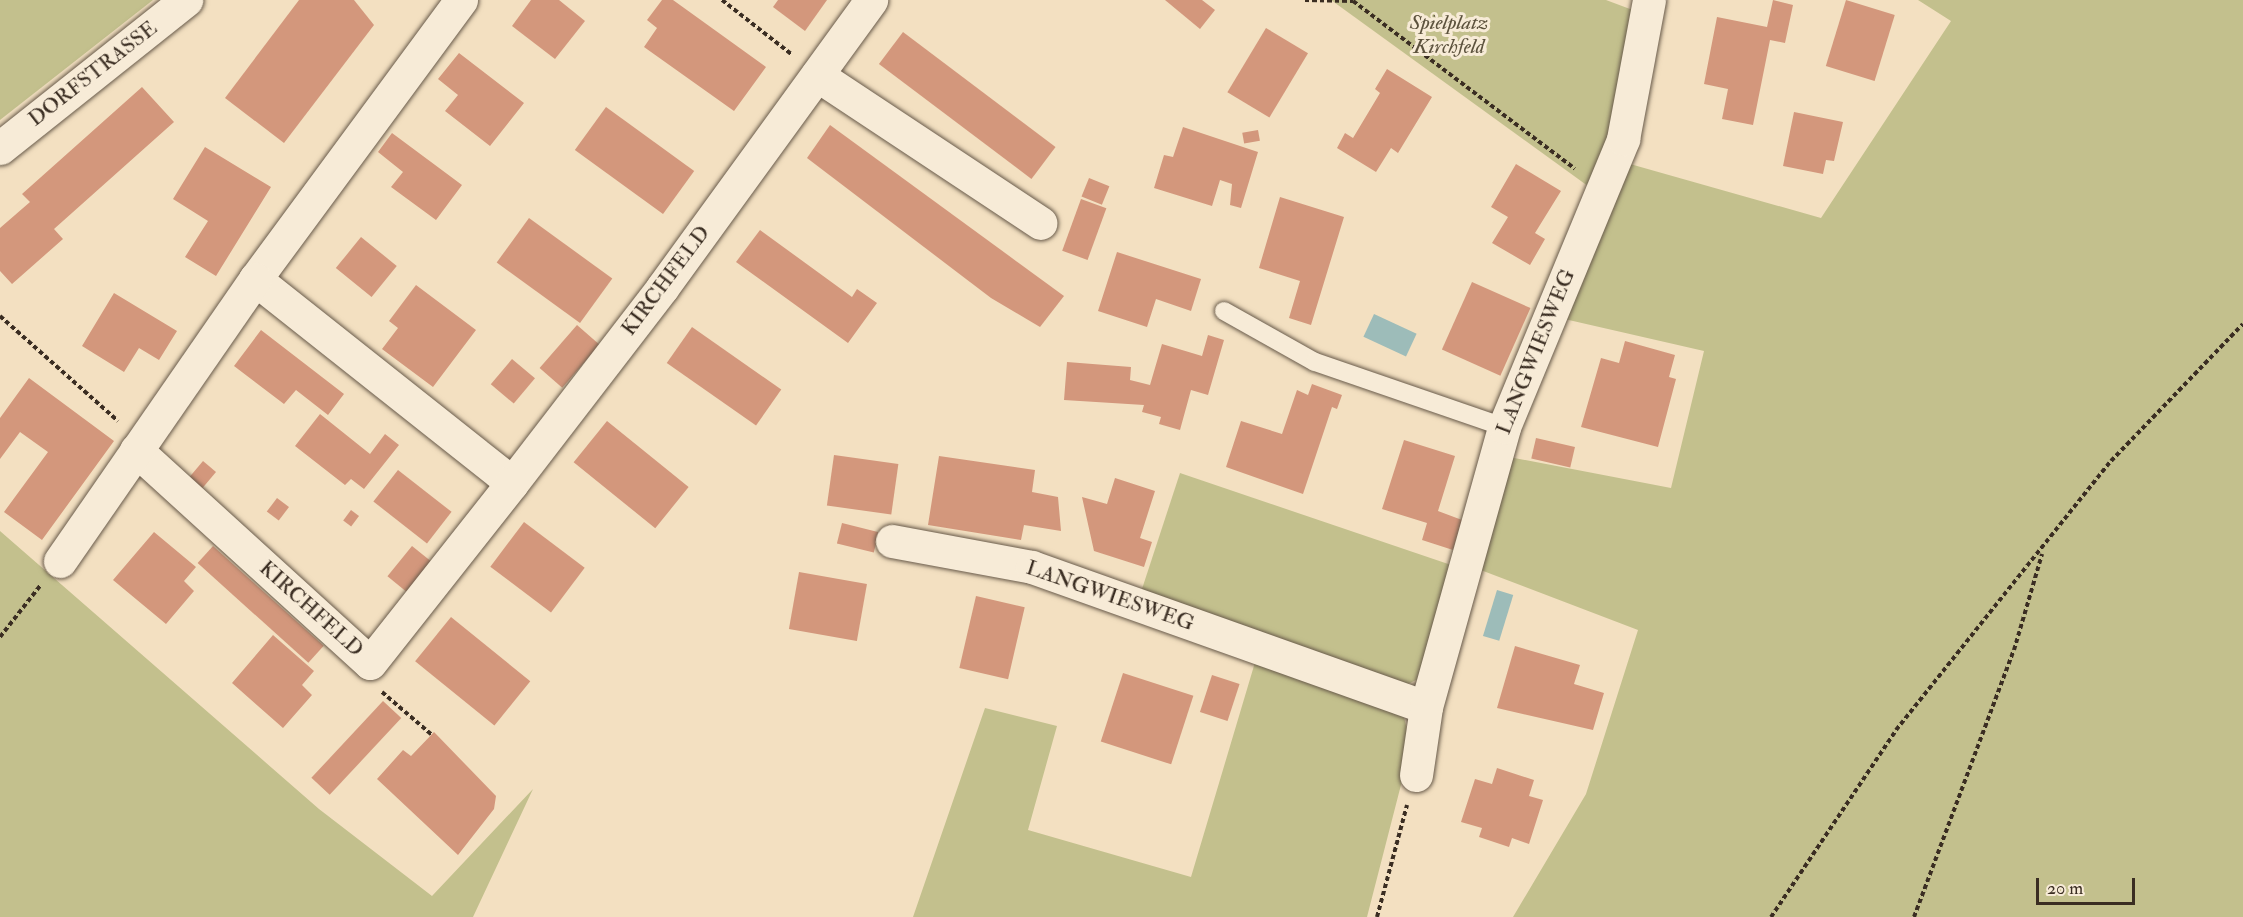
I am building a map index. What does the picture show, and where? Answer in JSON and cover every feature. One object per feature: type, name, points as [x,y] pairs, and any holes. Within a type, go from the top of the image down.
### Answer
[{"type":"street","name":"DORFSTRASSE","points":[[0,148],[186,0]]},
{"type":"street","points":[[60,561],[255,279],[461,0]]},
{"type":"street","name":"KIRCHFELD","points":[[139,446],[370,663],[512,483],[871,0]]},
{"type":"street","name":"LANGWIESWEG","points":[[1416,775],[1426,707],[1504,427],[1623,139],[1649,0]]},
{"type":"street","points":[[817,75],[1041,223]]},
{"type":"street","points":[[255,279],[512,483]]},
{"type":"street","name":"LANGWIESWEG","points":[[891,541],[1032,567],[1426,707]]},
{"type":"lane","points":[[1224,311],[1315,362],[1504,427]]},
{"type":"path","points":[[722,0],[817,75]]},
{"type":"path","points":[[1305,0],[1353,1],[1602,190]]},
{"type":"path","points":[[0,316],[139,446]]},
{"type":"path","points":[[1771,917],[1896,730],[2043,551],[2111,461],[2243,324]]},
{"type":"path","points":[[1914,917],[2014,650],[2043,551]]},
{"type":"path","points":[[0,637],[60,561]]},
{"type":"path","points":[[380,690],[432,735]]},
{"type":"path","points":[[1377,917],[1416,775]]},
{"type":"green space","points":[[0,0],[153,0],[0,120]]},
{"type":"green space","name":"Spielplatz Kirchfeld","points":[[1331,0],[1606,0],[1638,12],[1628,77],[1592,189]]},
{"type":"green space","points":[[1918,0],[2243,0],[2243,917],[1513,917],[1586,794],[1638,630],[1478,569],[1509,457],[1671,488],[1704,351],[1560,318],[1623,162],[1821,218],[1951,21]]},
{"type":"green space","points":[[1180,473],[1460,568],[1426,675],[1404,686],[1141,592]]},
{"type":"green space","points":[[0,531],[319,809],[432,896],[533,789],[473,917],[0,917]]},
{"type":"green space","points":[[1256,659],[1404,717],[1411,746],[1367,917],[913,917],[985,708],[1057,726],[1028,830],[1191,877]]},
{"type":"water","points":[[1374,314],[1417,334],[1406,357],[1363,337]]},
{"type":"water","points":[[1497,590],[1513,595],[1499,641],[1483,636]]},
{"type":"building","points":[[299,0],[354,0],[374,25],[284,143],[225,98]]},
{"type":"building","points":[[531,0],[559,0],[585,21],[555,59],[512,26]]},
{"type":"building","points":[[662,0],[673,0],[766,67],[734,111],[644,47],[657,28],[647,20]]},
{"type":"building","points":[[778,0],[827,0],[805,31],[773,7]]},
{"type":"building","points":[[1165,0],[1202,0],[1215,10],[1200,29]]},
{"type":"building","points":[[1773,0],[1793,5],[1785,43],[1770,40],[1753,125],[1722,119],[1728,89],[1704,84],[1717,17],[1767,27]]},
{"type":"building","points":[[1846,0],[1895,15],[1875,81],[1826,66]]},
{"type":"building","points":[[1266,28],[1308,53],[1269,118],[1227,92]]},
{"type":"building","points":[[903,32],[1056,147],[1031,179],[879,64]]},
{"type":"building","points":[[459,53],[524,103],[490,146],[445,111],[458,95],[438,79]]},
{"type":"building","points":[[1387,69],[1432,97],[1398,153],[1391,148],[1376,172],[1337,148],[1345,133],[1353,138],[1380,93],[1375,89]]},
{"type":"building","points":[[142,87],[174,122],[54,229],[63,239],[12,284],[0,271],[0,228],[30,202],[22,194]]},
{"type":"building","points":[[606,107],[694,171],[663,214],[575,150]]},
{"type":"building","points":[[1794,112],[1843,122],[1834,161],[1826,160],[1823,174],[1783,166]]},
{"type":"building","points":[[830,125],[1064,296],[1040,327],[991,298],[807,158]]},
{"type":"building","points":[[1183,127],[1258,152],[1241,208],[1230,205],[1232,184],[1220,180],[1212,206],[1154,188],[1164,155],[1173,157]]},
{"type":"building","points":[[1258,130],[1260,141],[1244,144],[1242,133]]},
{"type":"building","points":[[392,133],[462,185],[436,220],[391,187],[403,172],[378,152]]},
{"type":"building","points":[[205,147],[271,187],[216,276],[185,257],[208,221],[173,199]]},
{"type":"building","points":[[1516,164],[1561,191],[1535,233],[1545,239],[1530,265],[1492,243],[1508,217],[1491,207]]},
{"type":"building","points":[[1089,178],[1109,186],[1102,205],[1082,197]]},
{"type":"building","points":[[1280,197],[1344,217],[1311,325],[1289,318],[1300,281],[1259,268]]},
{"type":"building","points":[[1081,199],[1106,208],[1088,260],[1062,251]]},
{"type":"building","points":[[529,218],[612,279],[580,323],[497,262]]},
{"type":"building","points":[[760,230],[852,297],[857,289],[877,303],[848,343],[736,262]]},
{"type":"building","points":[[361,237],[397,266],[372,297],[336,268]]},
{"type":"building","points":[[1117,252],[1201,279],[1191,311],[1156,299],[1147,327],[1098,311]]},
{"type":"building","points":[[1472,282],[1530,308],[1500,376],[1442,350]]},
{"type":"building","points":[[416,285],[476,330],[433,387],[382,349],[398,328],[389,321]]},
{"type":"building","points":[[114,293],[177,331],[159,360],[139,348],[124,372],[82,346]]},
{"type":"building","points":[[577,325],[600,345],[562,388],[540,368]]},
{"type":"building","points":[[692,327],[781,390],[756,426],[667,363]]},
{"type":"building","points":[[261,330],[344,394],[328,415],[296,390],[284,404],[234,366]]},
{"type":"building","points":[[1208,335],[1224,340],[1208,395],[1191,390],[1180,430],[1159,424],[1161,417],[1142,412],[1144,405],[1064,400],[1067,362],[1131,367],[1130,380],[1150,385],[1162,344],[1202,356]]},
{"type":"building","points":[[1625,341],[1675,355],[1669,377],[1676,379],[1658,447],[1581,427],[1601,358],[1619,363]]},
{"type":"building","points":[[512,359],[535,378],[514,404],[491,384]]},
{"type":"building","points":[[29,378],[114,441],[42,540],[4,512],[48,452],[20,432],[0,459],[0,418]]},
{"type":"building","points":[[1312,384],[1342,395],[1337,409],[1332,407],[1303,494],[1226,467],[1241,421],[1282,434],[1297,390],[1308,395]]},
{"type":"building","points":[[320,414],[370,454],[385,434],[399,445],[364,489],[351,479],[345,485],[295,446]]},
{"type":"building","points":[[607,421],[689,487],[655,528],[574,462]]},
{"type":"building","points":[[1536,438],[1575,447],[1570,467],[1531,458]]},
{"type":"building","points":[[1404,440],[1455,456],[1438,511],[1462,520],[1453,550],[1422,540],[1427,523],[1382,509]]},
{"type":"building","points":[[834,455],[898,464],[891,515],[827,506]]},
{"type":"building","points":[[939,456],[1035,470],[1032,492],[1058,497],[1061,531],[1024,525],[1021,540],[928,525]]},
{"type":"building","points":[[203,461],[216,472],[203,488],[190,477]]},
{"type":"building","points":[[398,470],[452,512],[427,543],[373,502]]},
{"type":"building","points":[[1115,478],[1155,491],[1140,538],[1152,542],[1144,567],[1094,551],[1082,497],[1107,504]]},
{"type":"building","points":[[277,498],[289,507],[279,521],[267,512]]},
{"type":"building","points":[[351,510],[359,516],[351,526],[343,520]]},
{"type":"building","points":[[524,522],[585,568],[551,612],[490,567]]},
{"type":"building","points":[[842,523],[879,532],[874,553],[837,543]]},
{"type":"building","points":[[154,532],[196,567],[184,581],[194,591],[166,624],[113,580]]},
{"type":"building","points":[[213,546],[324,646],[308,663],[198,563]]},
{"type":"building","points":[[412,546],[432,562],[408,593],[387,576]]},
{"type":"building","points":[[799,572],[867,584],[857,641],[789,629]]},
{"type":"building","points":[[976,596],[1025,607],[1008,679],[959,668]]},
{"type":"building","points":[[451,617],[530,681],[494,725],[415,661]]},
{"type":"building","points":[[273,635],[314,671],[302,685],[312,695],[283,728],[232,683]]},
{"type":"building","points":[[1515,646],[1580,665],[1574,684],[1604,693],[1593,730],[1497,708]]},
{"type":"building","points":[[1123,673],[1193,696],[1171,764],[1101,741]]},
{"type":"building","points":[[1212,675],[1240,684],[1228,721],[1200,712]]},
{"type":"building","points":[[383,701],[401,718],[330,795],[311,778]]},
{"type":"building","points":[[434,732],[496,796],[494,809],[458,855],[377,779],[403,750],[411,756]]},
{"type":"building","points":[[1497,768],[1534,780],[1529,796],[1543,800],[1529,844],[1512,838],[1509,847],[1479,837],[1482,828],[1461,822],[1475,779],[1492,784]]}]
